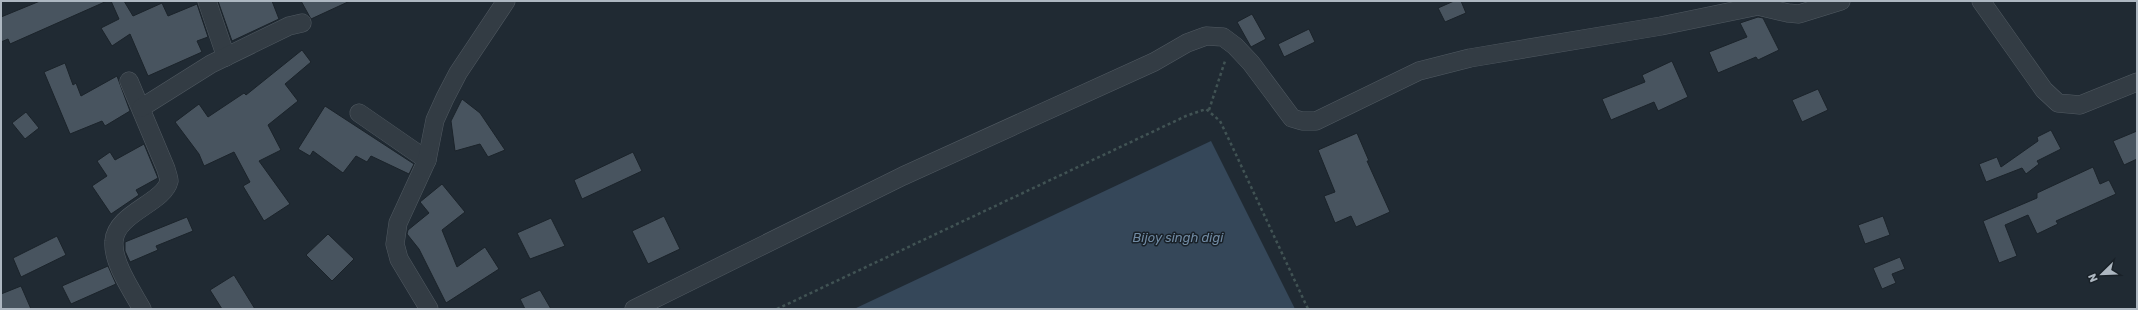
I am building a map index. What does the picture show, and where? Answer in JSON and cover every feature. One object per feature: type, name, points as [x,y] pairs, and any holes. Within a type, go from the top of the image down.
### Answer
[{"type":"street","points":[[207,1],[226,57]]},
{"type":"street","points":[[429,309],[399,259],[395,244],[398,223],[427,160],[436,120],[445,98],[458,73],[506,1]]},
{"type":"street","points":[[634,309],[903,176],[1154,62],[1187,43],[1206,36],[1223,37],[1232,43],[1292,118],[1302,121],[1316,121],[1419,71],[1470,58],[1662,26],[1758,6],[1799,14],[1841,1]]},
{"type":"street","points":[[1981,1],[2044,90],[2058,103],[2080,105],[2137,82]]},
{"type":"street","points":[[141,108],[211,64],[289,26],[302,23]]},
{"type":"street","points":[[129,81],[169,180],[164,190],[125,220],[117,232],[114,241],[123,274],[142,309]]},
{"type":"street","points":[[359,113],[427,160]]},
{"type":"path","points":[[1209,110],[1232,43]]},
{"type":"path","points":[[777,309],[1203,109],[1209,110],[1220,121],[1308,309]]},
{"type":"water","name":"Bijoy singh digi","points":[[1211,141],[1295,309],[854,309]]},
{"type":"building","points":[[40,1],[107,1],[10,44],[8,39],[1,42],[1,17]]},
{"type":"building","points":[[111,1],[124,1],[133,16],[162,3],[168,16],[197,4],[208,37],[197,41],[202,52],[148,76],[130,34],[112,46],[101,28],[119,19]]},
{"type":"building","points":[[218,1],[272,1],[279,19],[232,41]]},
{"type":"building","points":[[301,1],[350,1],[311,19]]},
{"type":"building","points":[[1454,1],[1461,1],[1466,13],[1445,22],[1438,8]]},
{"type":"building","points":[[1252,14],[1266,39],[1251,47],[1237,22]]},
{"type":"building","points":[[1758,17],[1763,18],[1779,50],[1758,60],[1756,57],[1718,73],[1709,52],[1747,37],[1740,23]]},
{"type":"building","points":[[1309,29],[1315,42],[1284,57],[1278,44]]},
{"type":"building","points":[[302,50],[311,62],[285,84],[298,101],[268,125],[281,150],[259,161],[290,204],[264,221],[243,186],[250,182],[234,152],[204,166],[199,154],[175,122],[199,104],[208,117],[244,93],[246,95]]},
{"type":"building","points":[[1672,61],[1688,97],[1658,111],[1654,102],[1611,120],[1602,99],[1645,82],[1642,75]]},
{"type":"building","points":[[65,63],[73,85],[76,83],[81,96],[117,76],[130,111],[105,126],[102,121],[70,134],[44,72]]},
{"type":"building","points":[[1818,89],[1828,110],[1802,122],[1792,100]]},
{"type":"building","points":[[462,99],[480,113],[505,150],[488,157],[480,144],[455,151],[451,121]]},
{"type":"building","points":[[325,106],[414,164],[409,174],[371,156],[367,162],[356,156],[343,173],[313,151],[310,156],[298,149]]},
{"type":"building","points":[[26,112],[39,128],[25,139],[12,123]]},
{"type":"building","points":[[2051,130],[2061,149],[2037,161],[2039,164],[2026,174],[2022,168],[1986,182],[1979,164],[1997,157],[2001,167],[2038,141],[2037,137]]},
{"type":"building","points":[[2137,131],[2137,159],[2124,165],[2113,141]]},
{"type":"building","points":[[1357,133],[1369,161],[1367,161],[1390,212],[1356,227],[1351,216],[1335,223],[1324,196],[1335,192],[1318,150]]},
{"type":"building","points":[[144,144],[158,178],[136,190],[139,195],[111,214],[92,186],[107,176],[97,161],[110,152],[115,160]]},
{"type":"building","points":[[633,152],[642,171],[582,199],[574,180]]},
{"type":"building","points":[[2093,167],[2100,184],[2109,180],[2116,194],[2056,221],[2058,224],[2037,234],[2028,215],[2005,225],[2017,256],[1999,263],[1983,221],[2037,198],[2037,193]]},
{"type":"building","points":[[442,184],[465,212],[442,230],[457,267],[485,247],[499,269],[446,303],[419,249],[407,234],[408,230],[429,213],[420,202]]},
{"type":"building","points":[[664,216],[680,249],[648,264],[632,231]]},
{"type":"building","points":[[1883,216],[1890,235],[1865,244],[1858,225]]},
{"type":"building","points":[[187,217],[193,231],[156,246],[158,250],[130,262],[125,251],[125,242]]},
{"type":"building","points":[[551,218],[565,246],[530,259],[517,233]]},
{"type":"building","points":[[328,234],[354,259],[332,281],[306,255]]},
{"type":"building","points":[[57,236],[66,255],[21,277],[13,258]]},
{"type":"building","points":[[1900,257],[1905,269],[1892,274],[1896,283],[1882,289],[1873,268]]},
{"type":"building","points":[[108,266],[116,284],[71,304],[62,286]]},
{"type":"building","points":[[234,275],[255,309],[222,309],[210,290]]},
{"type":"building","points":[[21,286],[31,309],[1,309],[1,294]]},
{"type":"building","points":[[540,290],[551,309],[525,309],[520,299]]}]
